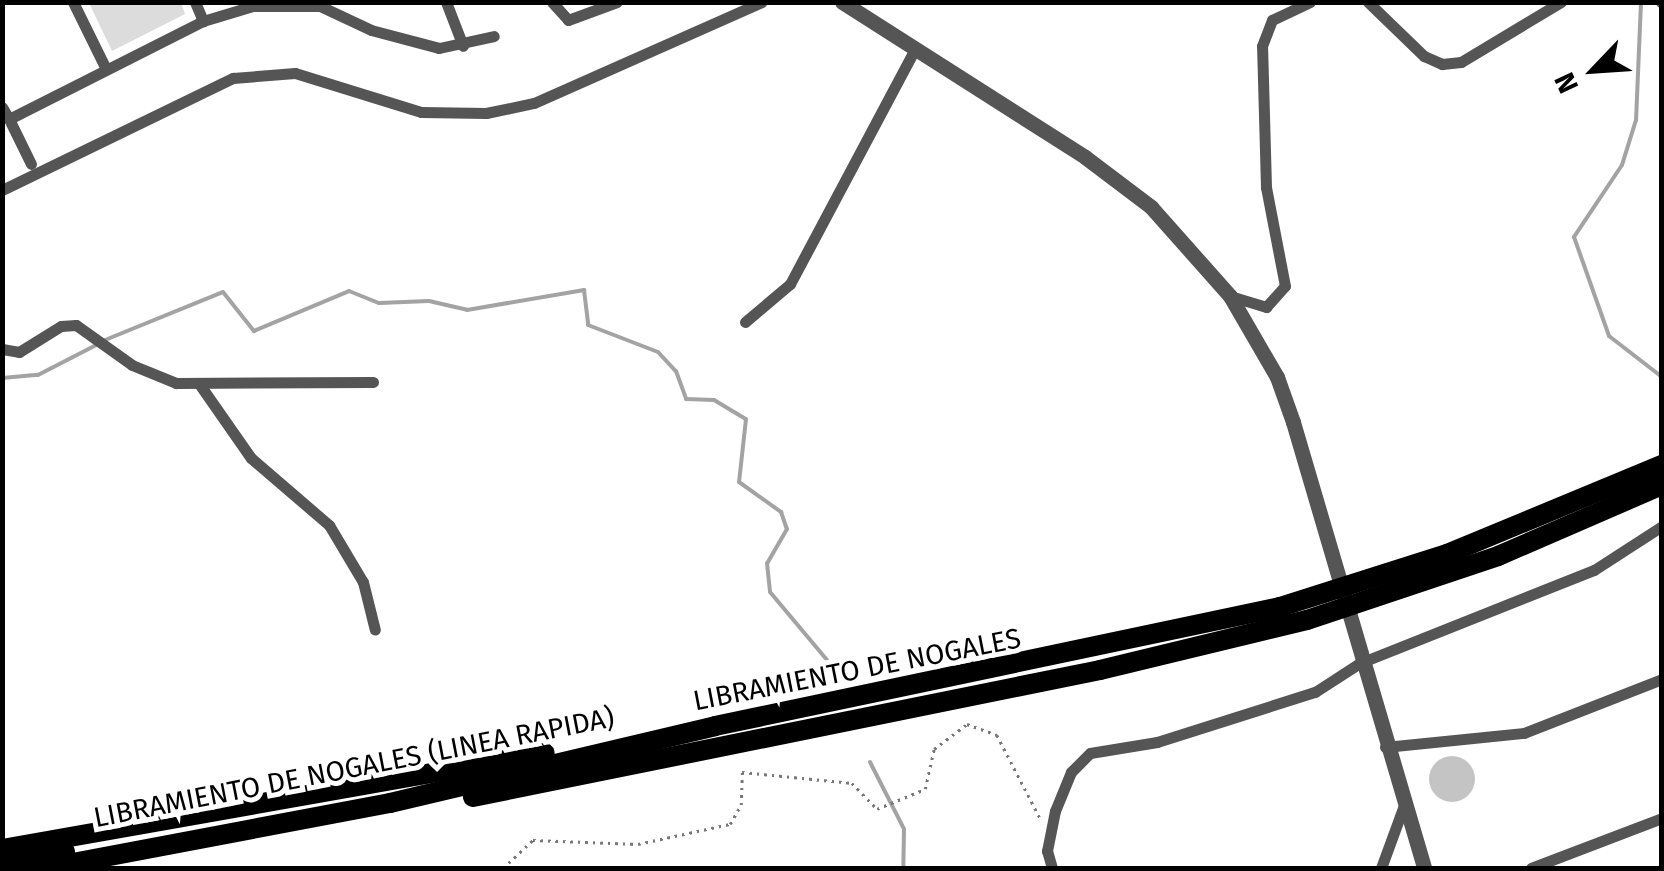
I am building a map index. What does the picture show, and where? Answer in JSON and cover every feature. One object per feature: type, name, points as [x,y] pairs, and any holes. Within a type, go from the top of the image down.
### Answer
[{"type":"highway","name":"LIBRAMIENTO DE NOGALES","points":[[46,868],[390,803],[715,726],[1280,607],[1446,554],[1662,464]]},
{"type":"highway","name":"LIBRAMIENTO DE NOGALES","points":[[103,868],[1178,652],[1414,586],[1662,485]]},
{"type":"highway","points":[[2,849],[715,726]]},
{"type":"highway","name":"LIBRAMIENTO DE NOGALES (LINEA RAPIDA)","points":[[2,863],[715,726]]},
{"type":"street","points":[[73,2],[106,70]]},
{"type":"street","points":[[195,2],[203,21]]},
{"type":"street","points":[[446,2],[463,46]]},
{"type":"street","points":[[552,2],[568,20],[617,2]]},
{"type":"street","points":[[2,190],[234,78],[296,73],[422,112],[486,112],[534,103],[762,2]]},
{"type":"street","points":[[842,2],[1085,157],[1151,207],[1230,296],[1277,376],[1424,868]]},
{"type":"street","points":[[1230,296],[1266,306],[1285,286],[1266,188],[1262,46],[1272,20],[1310,2]]},
{"type":"street","points":[[1368,2],[1424,56],[1442,64],[1461,62],[1561,2]]},
{"type":"street","points":[[9,119],[203,21],[253,6],[319,4],[413,44],[463,46],[494,36]]},
{"type":"street","points":[[745,322],[790,284],[914,50]]},
{"type":"street","points":[[2,106],[31,164]]},
{"type":"street","points":[[2,349],[18,352],[61,326],[76,325],[156,377],[200,385],[372,382]]},
{"type":"street","points":[[200,385],[251,458],[330,526],[363,582],[376,630]]},
{"type":"street","points":[[1052,868],[1050,832],[1070,772],[1090,753],[1157,742],[1315,692],[1360,663],[1594,570],[1662,526]]},
{"type":"street","points":[[1385,747],[1524,732],[1662,679]]},
{"type":"street","points":[[1382,868],[1404,806]]},
{"type":"street","points":[[1531,868],[1662,818]]},
{"type":"path","points":[[503,868],[534,840],[638,844],[730,824],[741,805],[742,772],[852,783],[877,809],[925,789],[934,748],[967,724],[997,735],[1050,832]]},
{"type":"shaded area","points":[[89,3],[181,3],[185,14],[112,51]]},
{"type":"building","points":[[1452,756],[1469,762],[1475,779],[1469,796],[1452,802],[1435,796],[1429,779],[1435,762]]},
{"type":"waterway","points":[[1641,2],[1636,120],[1622,165],[1574,237],[1609,336],[1662,377]]},
{"type":"waterway","points":[[105,340],[223,292],[254,331],[349,291],[379,303],[429,301],[467,310],[584,290],[588,325],[658,352],[676,371],[686,399],[714,400],[746,419],[739,482],[781,512],[787,529],[767,563],[770,592],[827,660]]},
{"type":"waterway","points":[[2,378],[38,375],[96,345]]},
{"type":"waterway","points":[[870,762],[904,829],[903,868]]}]
